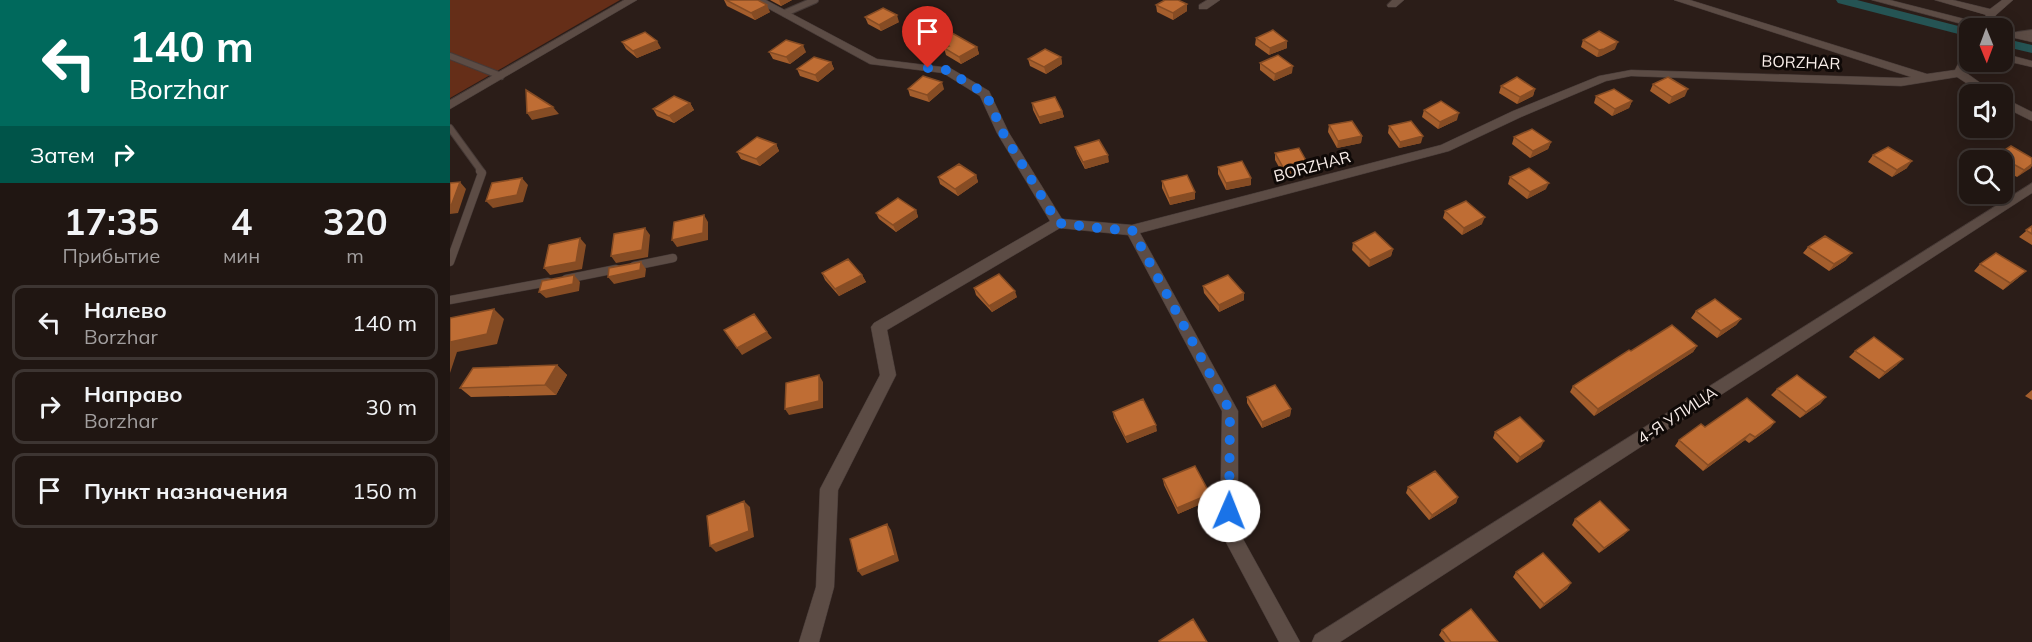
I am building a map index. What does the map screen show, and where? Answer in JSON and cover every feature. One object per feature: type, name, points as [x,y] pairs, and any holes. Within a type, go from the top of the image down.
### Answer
[{"type":"street","points":[[450,105],[632,0]]},
{"type":"street","points":[[758,0],[874,62],[946,70],[986,94],[1003,133],[1058,223],[879,327],[888,375],[829,489],[825,587],[809,642]]},
{"type":"street","points":[[1203,7],[1215,0]]},
{"type":"street","points":[[1678,0],[1929,79]]},
{"type":"street","points":[[1877,0],[1959,21]]},
{"type":"street","points":[[1940,0],[1992,13]]},
{"type":"street","points":[[1990,18],[1992,13],[2008,0]]},
{"type":"street","points":[[2013,34],[2032,39]]},
{"type":"street","points":[[2013,59],[2032,64]]},
{"type":"street","name":"BORZHAR","points":[[1058,223],[1132,230],[1445,148],[1517,114],[1603,78],[1631,73],[1869,82],[1929,79],[1959,73]]},
{"type":"street","points":[[1959,73],[1975,84]]},
{"type":"street","points":[[2013,107],[2032,117]]},
{"type":"street","name":"4-Я УЛИЦА","points":[[1322,642],[2032,187]]},
{"type":"street","points":[[1132,230],[1230,411],[1229,531],[1290,642]]},
{"type":"lane","points":[[785,13],[815,0]]},
{"type":"lane","points":[[2018,35],[2032,33]]},
{"type":"lane","points":[[450,56],[501,76]]},
{"type":"lane","points":[[450,128],[483,173],[450,262]]},
{"type":"lane","points":[[450,300],[673,258]]},
{"type":"shaded area","points":[[450,0],[620,0],[450,98]]},
{"type":"building","points":[[726,0],[758,0],[767,5],[751,13]]},
{"type":"building","points":[[1165,0],[1178,0],[1187,4],[1173,13],[1156,5]]},
{"type":"building","points":[[883,8],[897,15],[879,25],[865,17]]},
{"type":"building","points":[[929,20],[977,47],[959,57],[944,48],[949,46],[924,27]]},
{"type":"building","points":[[1273,30],[1287,41],[1270,48],[1256,38]]},
{"type":"building","points":[[1599,31],[1618,42],[1599,50],[1583,40]]},
{"type":"building","points":[[645,32],[657,41],[633,51],[622,42]]},
{"type":"building","points":[[786,40],[803,45],[786,57],[769,52]]},
{"type":"building","points":[[1045,49],[1061,57],[1044,67],[1028,59]]},
{"type":"building","points":[[1278,55],[1293,66],[1275,74],[1260,63]]},
{"type":"building","points":[[814,57],[831,62],[815,75],[797,69]]},
{"type":"building","points":[[923,76],[942,82],[927,95],[908,89]]},
{"type":"building","points":[[1517,77],[1535,89],[1520,97],[1501,86]]},
{"type":"building","points":[[1668,77],[1688,89],[1672,97],[1653,84]]},
{"type":"building","points":[[1614,89],[1632,101],[1615,109],[1596,96]]},
{"type":"building","points":[[526,90],[553,107],[527,113]]},
{"type":"building","points":[[674,96],[690,103],[669,116],[653,109]]},
{"type":"building","points":[[1055,97],[1062,111],[1039,117],[1032,103]]},
{"type":"building","points":[[1441,101],[1459,113],[1440,122],[1424,110]]},
{"type":"building","points":[[1352,121],[1362,136],[1338,141],[1329,125]]},
{"type":"building","points":[[1411,121],[1423,136],[1400,142],[1389,126]]},
{"type":"building","points":[[1532,129],[1551,142],[1533,151],[1514,137]]},
{"type":"building","points":[[757,137],[776,144],[756,159],[737,152]]},
{"type":"building","points":[[1099,140],[1108,155],[1083,162],[1075,147]]},
{"type":"building","points":[[2011,146],[2032,158],[2032,164],[2024,170],[2013,164],[2013,150],[2005,150]]},
{"type":"building","points":[[1888,147],[1912,161],[1897,170],[1873,155]]},
{"type":"building","points":[[1299,148],[1308,164],[1284,169],[1275,153]]},
{"type":"building","points":[[1242,161],[1251,178],[1226,183],[1218,167]]},
{"type":"building","points":[[959,164],[976,175],[955,189],[938,177]]},
{"type":"building","points":[[1529,168],[1549,183],[1530,192],[1510,177]]},
{"type":"building","points":[[1187,175],[1195,192],[1169,198],[1162,181]]},
{"type":"building","points":[[522,178],[517,195],[486,201],[492,183]]},
{"type":"building","points":[[460,182],[451,206],[450,206],[450,183]]},
{"type":"building","points":[[898,198],[916,210],[893,225],[876,213]]},
{"type":"building","points":[[1466,201],[1485,217],[1464,228],[1445,211]]},
{"type":"building","points":[[704,215],[703,233],[672,240],[674,222]]},
{"type":"building","points":[[2032,226],[2032,234],[2026,230]]},
{"type":"building","points":[[645,228],[642,250],[611,256],[614,234]]},
{"type":"building","points":[[1375,232],[1393,249],[1370,260],[1353,243]]},
{"type":"building","points":[[1825,236],[1852,253],[1834,264],[1808,247]]},
{"type":"building","points":[[580,238],[576,262],[544,268],[549,245]]},
{"type":"building","points":[[1996,253],[2026,271],[2010,283],[1980,264]]},
{"type":"building","points":[[848,259],[862,275],[835,289],[822,273]]},
{"type":"building","points":[[641,262],[640,270],[608,277],[609,268]]},
{"type":"building","points":[[999,274],[1015,291],[989,306],[974,288]]},
{"type":"building","points":[[574,275],[573,284],[539,292],[542,281]]},
{"type":"building","points":[[1228,275],[1244,293],[1219,305],[1203,286]]},
{"type":"building","points":[[1715,299],[1741,319],[1721,331],[1696,311]]},
{"type":"building","points":[[494,309],[487,334],[450,342],[450,318]]},
{"type":"building","points":[[754,314],[767,332],[737,348],[724,330]]},
{"type":"building","points":[[1672,325],[1697,346],[1598,409],[1573,386],[1629,350],[1631,351]]},
{"type":"building","points":[[1874,337],[1903,359],[1885,372],[1855,351]]},
{"type":"building","points":[[557,365],[545,385],[460,388],[473,368]]},
{"type":"building","points":[[819,375],[819,401],[785,409],[786,383]]},
{"type":"building","points":[[1797,375],[1826,397],[1806,412],[1777,389]]},
{"type":"building","points":[[1275,385],[1291,409],[1262,422],[1247,397]]},
{"type":"building","points":[[1747,398],[1775,422],[1755,437],[1750,434],[1708,465],[1679,440],[1701,424],[1705,427]]},
{"type":"building","points":[[1143,399],[1156,425],[1125,437],[1113,412]]},
{"type":"building","points":[[1520,417],[1544,441],[1520,457],[1495,432]]},
{"type":"building","points":[[1195,466],[1210,494],[1177,508],[1163,479]]},
{"type":"building","points":[[1435,471],[1458,497],[1432,515],[1408,487]]},
{"type":"building","points":[[744,501],[749,531],[710,546],[707,516]]},
{"type":"building","points":[[1600,501],[1629,530],[1604,548],[1575,519]]},
{"type":"building","points":[[887,524],[895,555],[858,571],[850,539]]},
{"type":"building","points":[[1543,553],[1571,583],[1544,604],[1516,572]]},
{"type":"building","points":[[1471,609],[1498,642],[1451,642],[1442,630]]},
{"type":"building","points":[[1193,619],[1207,642],[1159,641]]},
{"type":"waterway","points":[[1842,0],[1959,30]]},
{"type":"waterway","points":[[2013,45],[2032,49]]},
{"type":"route","points":[[928,68],[946,70],[986,94],[1003,133],[1058,223],[1132,230],[1230,411],[1229,511]]}]
